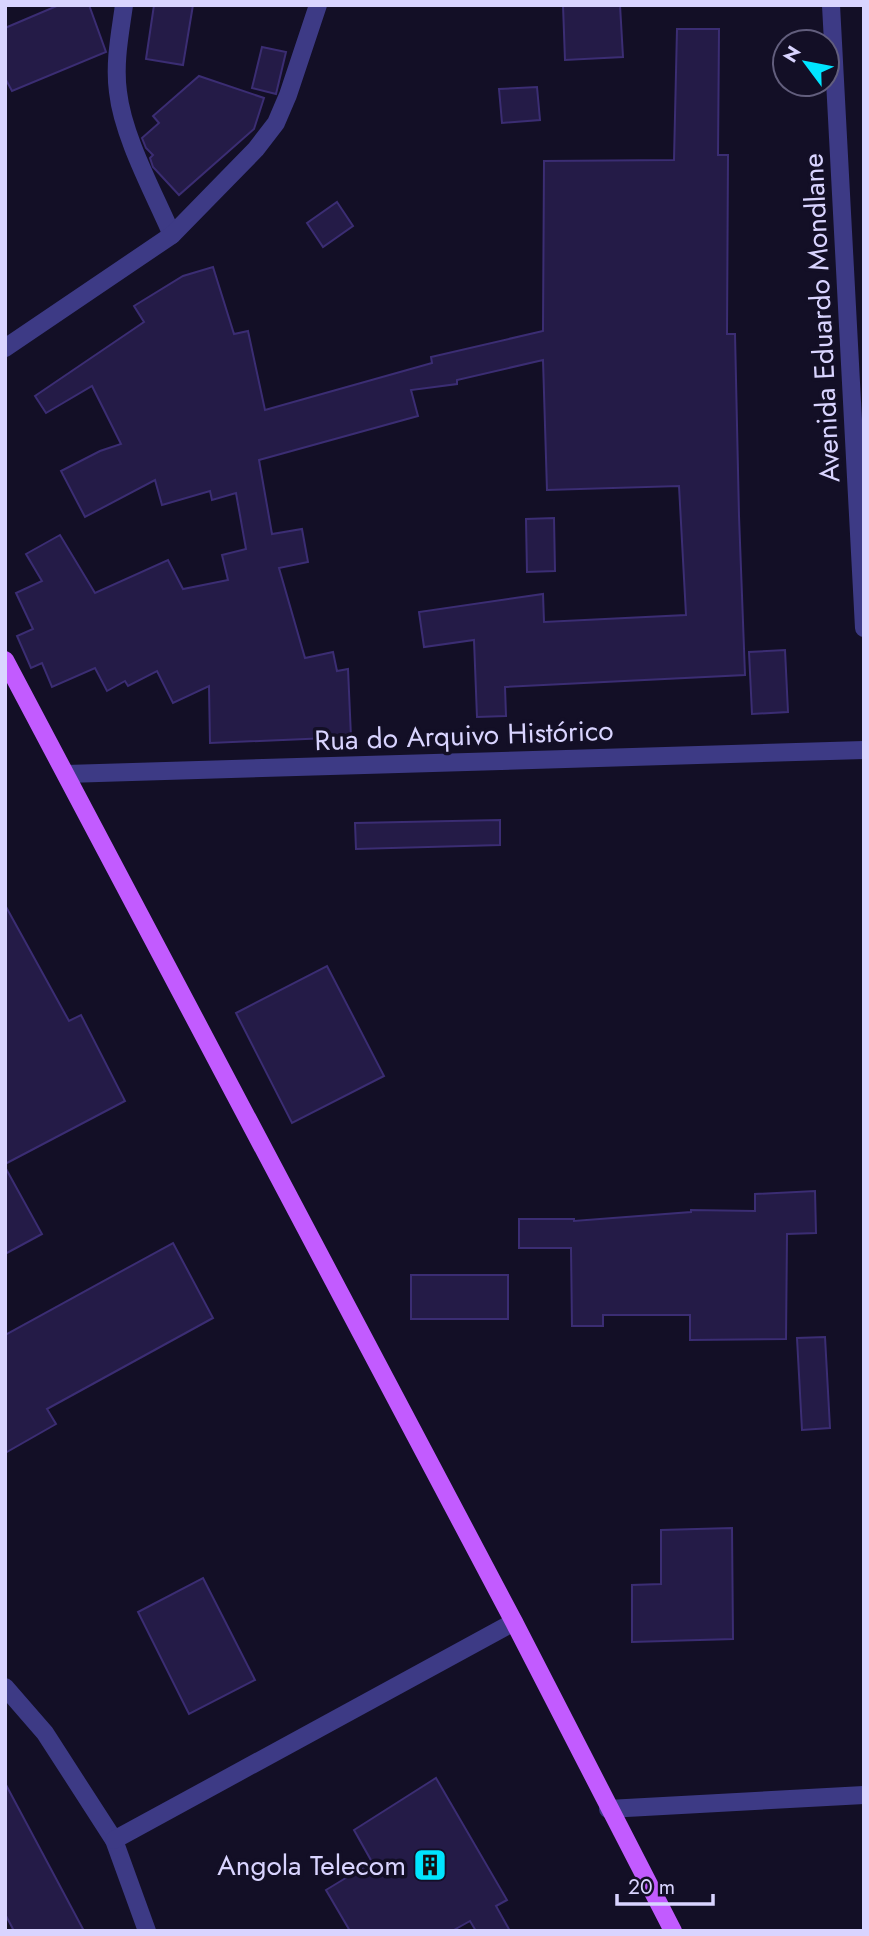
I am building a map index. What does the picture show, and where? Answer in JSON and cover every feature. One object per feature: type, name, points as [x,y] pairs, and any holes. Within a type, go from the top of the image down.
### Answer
[{"type":"main road","points":[[5,660],[514,1622],[673,1931]]},
{"type":"street","points":[[124,5],[117,56],[118,93],[128,134],[172,235]]},
{"type":"street","points":[[5,348],[172,235],[256,149],[276,123],[318,5]]},
{"type":"street","name":"Avenida Eduardo Mondlane","points":[[831,5],[864,628]]},
{"type":"street","name":"Rua do Arquivo Histórico","points":[[66,774],[864,750]]},
{"type":"street","points":[[114,1840],[514,1622]]},
{"type":"street","points":[[5,1687],[45,1733],[114,1840],[147,1931]]},
{"type":"street","points":[[608,1809],[864,1795]]},
{"type":"building","points":[[59,5],[89,5],[106,52],[12,91],[5,78],[5,28]]},
{"type":"building","points":[[154,5],[193,5],[183,65],[146,59]]},
{"type":"building","points":[[563,5],[620,5],[623,57],[565,60]]},
{"type":"building","points":[[677,29],[719,29],[718,155],[728,155],[727,334],[735,334],[745,675],[505,687],[506,716],[477,717],[474,640],[424,647],[419,612],[543,594],[544,622],[686,615],[679,486],[547,490],[543,360],[457,380],[457,384],[411,390],[418,416],[259,460],[272,534],[302,529],[308,562],[279,568],[305,658],[333,652],[337,671],[348,669],[351,737],[210,743],[209,686],[173,703],[157,671],[128,686],[125,681],[107,691],[95,668],[52,687],[42,663],[31,668],[17,636],[33,629],[16,593],[42,581],[26,554],[60,535],[95,593],[168,560],[183,589],[228,580],[222,555],[246,549],[236,493],[212,500],[210,491],[162,505],[155,480],[85,517],[61,471],[100,451],[121,444],[92,386],[46,413],[35,396],[144,322],[134,306],[183,276],[213,267],[234,334],[248,331],[265,410],[432,363],[431,357],[543,331],[544,161],[674,160]]},
{"type":"building","points":[[262,47],[286,52],[276,94],[252,88]]},
{"type":"building","points":[[199,76],[264,98],[254,129],[179,195],[153,167],[150,158],[153,155],[142,138],[159,123],[153,116]]},
{"type":"building","points":[[537,87],[540,120],[502,123],[499,89]]},
{"type":"building","points":[[337,202],[353,226],[323,247],[307,223]]},
{"type":"building","points":[[554,518],[555,571],[527,572],[526,519]]},
{"type":"building","points":[[785,650],[788,712],[752,714],[749,652]]},
{"type":"building","points":[[500,820],[500,845],[356,849],[355,823]]},
{"type":"building","points":[[5,905],[69,1021],[81,1015],[125,1101],[5,1164]]},
{"type":"building","points":[[327,966],[384,1076],[292,1123],[236,1013]]},
{"type":"building","points":[[5,1167],[42,1234],[5,1254]]},
{"type":"building","points":[[815,1191],[816,1233],[787,1234],[786,1339],[690,1340],[690,1315],[603,1315],[603,1326],[572,1326],[571,1248],[519,1248],[519,1219],[574,1221],[691,1210],[755,1211],[755,1194]]},
{"type":"building","points":[[173,1243],[213,1318],[47,1409],[56,1424],[5,1453],[5,1335]]},
{"type":"building","points":[[411,1275],[508,1275],[508,1319],[411,1319]]},
{"type":"building","points":[[825,1337],[830,1428],[802,1430],[797,1338]]},
{"type":"building","points":[[732,1528],[733,1639],[632,1642],[632,1585],[661,1584],[661,1530]]},
{"type":"building","points":[[203,1578],[255,1680],[189,1714],[138,1612]]},
{"type":"building","name":"Angola Telecom","points":[[436,1778],[507,1900],[496,1906],[510,1931],[476,1931],[470,1921],[452,1931],[350,1931],[326,1890],[372,1862],[354,1830]]},
{"type":"building","points":[[5,1783],[84,1931],[14,1931],[5,1914]]},
{"type":"place","name":"Angola Telecom","points":[[430,1865]]}]
